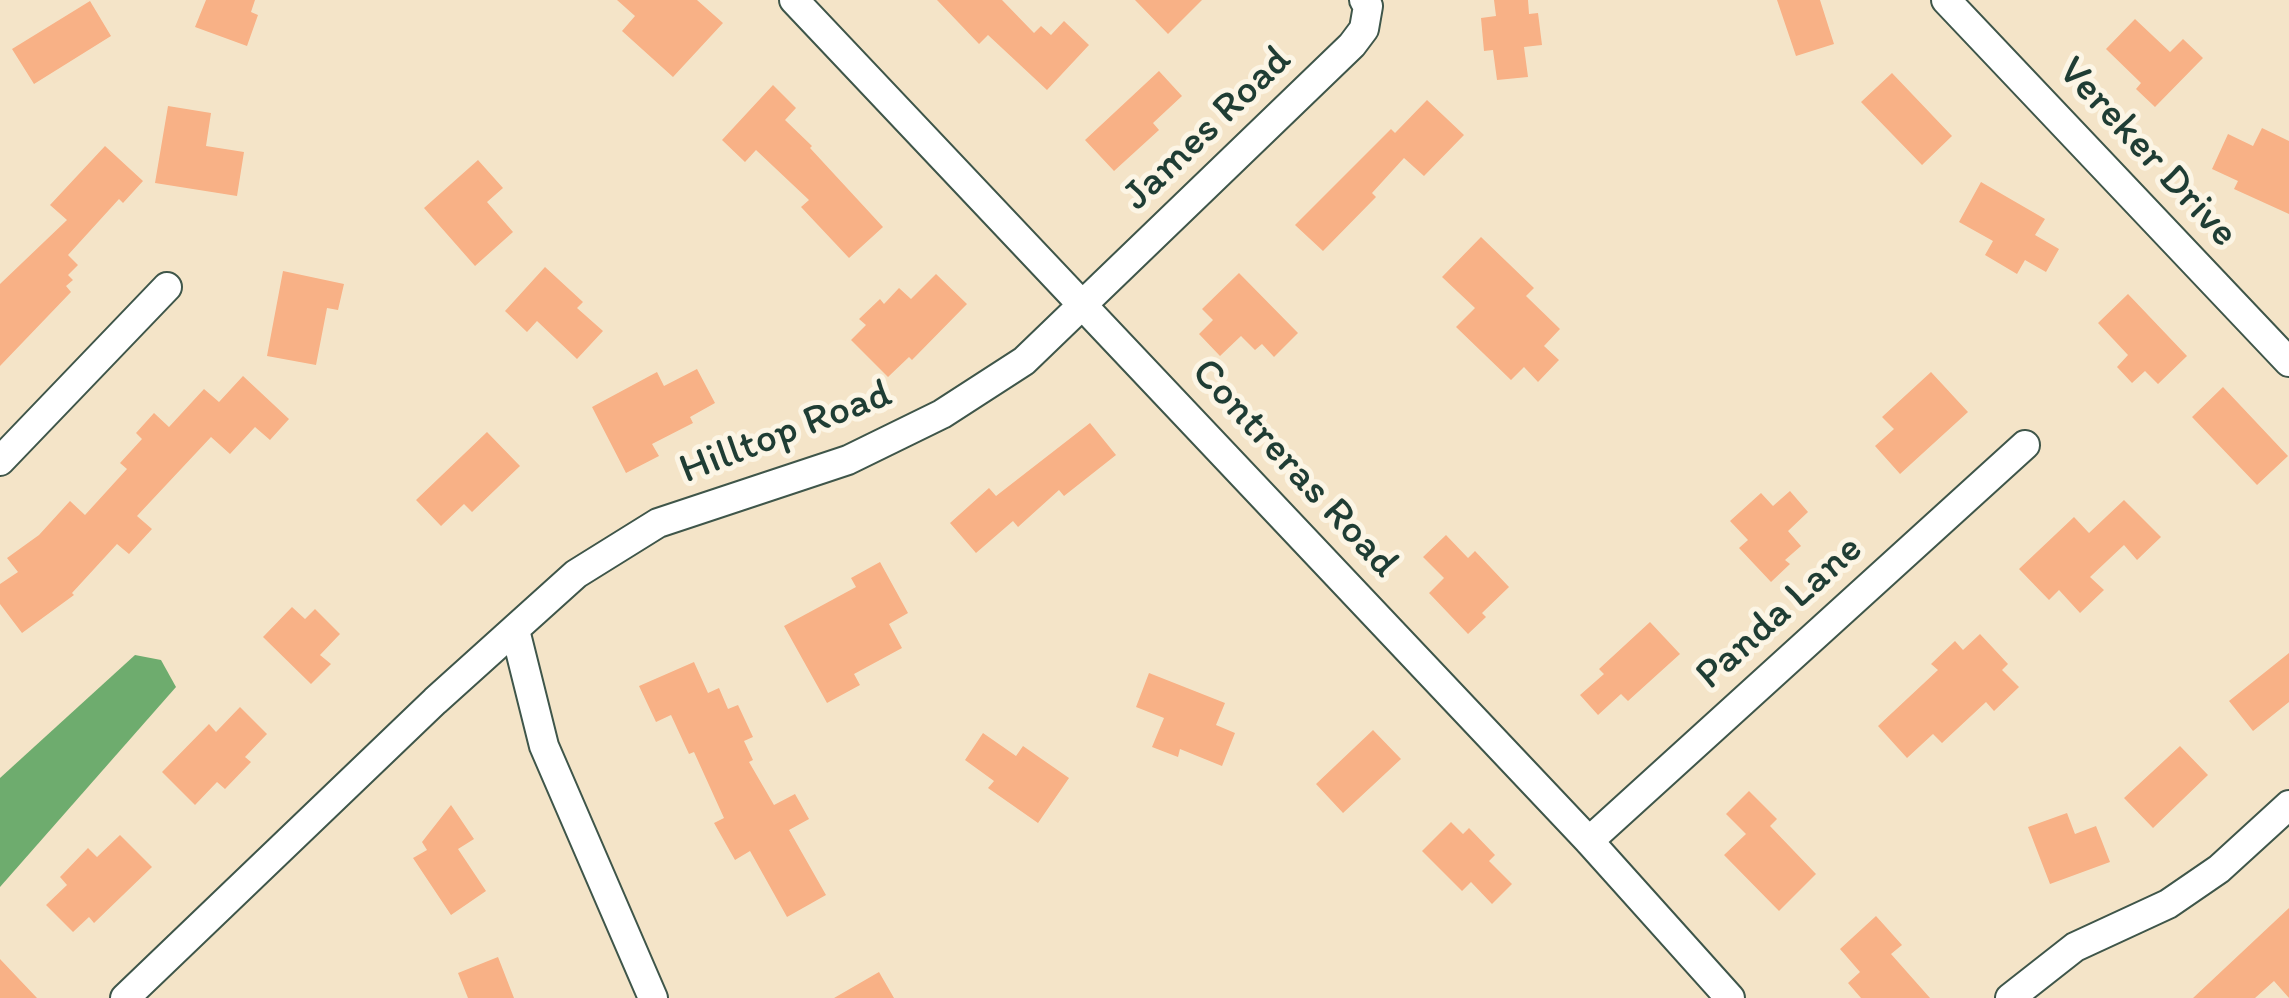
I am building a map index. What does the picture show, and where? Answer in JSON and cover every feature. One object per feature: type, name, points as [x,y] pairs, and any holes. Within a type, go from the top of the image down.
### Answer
[{"type":"street","name":"Contreras Road","points":[[794,0],[1590,840],[1730,998]]},
{"type":"street","name":"James Road","points":[[1083,305],[1352,45],[1364,30],[1368,6],[1364,0]]},
{"type":"street","name":"Vereker Drive","points":[[1946,0],[2289,362]]},
{"type":"street","points":[[0,461],[167,287]]},
{"type":"street","name":"Hilltop Road","points":[[124,998],[436,701],[576,574],[658,524],[848,460],[942,414],[1024,361],[1083,305]]},
{"type":"street","name":"Panda Lane","points":[[1590,840],[2025,445]]},
{"type":"street","points":[[515,630],[544,746],[654,998]]},
{"type":"street","points":[[2010,998],[2076,947],[2168,904],[2219,870],[2289,805]]},
{"type":"green space","points":[[135,655],[161,660],[176,687],[0,887],[0,778]]},
{"type":"building","points":[[206,0],[255,0],[251,12],[258,15],[247,46],[195,27]]},
{"type":"building","points":[[617,0],[697,0],[723,23],[673,77],[622,31],[635,16]]},
{"type":"building","points":[[937,0],[1002,0],[1034,33],[1041,26],[1051,35],[1064,21],[1089,45],[1047,90],[988,35],[979,44]]},
{"type":"building","points":[[1135,0],[1202,0],[1168,34]]},
{"type":"building","points":[[1494,0],[1528,0],[1529,14],[1538,13],[1542,45],[1524,47],[1528,77],[1497,80],[1493,50],[1484,51],[1481,18],[1496,16]]},
{"type":"building","points":[[1777,0],[1820,0],[1834,44],[1796,56]]},
{"type":"building","points":[[90,1],[111,36],[34,84],[12,49]]},
{"type":"building","points":[[2135,19],[2170,52],[2183,39],[2203,58],[2155,107],[2136,89],[2141,83],[2106,49]]},
{"type":"building","points":[[1159,71],[1182,96],[1153,123],[1159,130],[1114,171],[1085,140]]},
{"type":"building","points":[[1892,73],[1952,136],[1922,165],[1861,102]]},
{"type":"building","points":[[773,85],[796,108],[785,120],[883,227],[849,258],[801,207],[809,200],[756,150],[745,162],[722,140]]},
{"type":"building","points":[[1427,100],[1464,135],[1424,176],[1404,158],[1372,193],[1376,197],[1323,251],[1295,225],[1391,129],[1395,133]]},
{"type":"building","points":[[168,106],[211,113],[206,146],[244,152],[237,196],[155,183]]},
{"type":"building","points":[[2262,128],[2289,141],[2289,214],[2234,189],[2238,181],[2212,169],[2228,134],[2253,146]]},
{"type":"building","points":[[105,146],[143,181],[123,203],[119,199],[68,255],[78,265],[68,275],[73,280],[66,286],[71,292],[0,366],[0,284],[67,220],[50,205]]},
{"type":"building","points":[[478,160],[503,188],[487,202],[513,232],[475,266],[424,208]]},
{"type":"building","points":[[1981,182],[2045,219],[2035,235],[2059,249],[2046,272],[2025,260],[2017,274],[1985,255],[1993,241],[1959,222]]},
{"type":"building","points":[[1481,237],[1534,288],[1526,296],[1560,329],[1544,346],[1559,360],[1538,382],[1524,367],[1511,380],[1456,327],[1475,308],[1442,277]]},
{"type":"building","points":[[545,267],[583,302],[577,308],[603,331],[577,359],[537,321],[527,332],[505,311]]},
{"type":"building","points":[[283,271],[344,284],[338,310],[327,308],[316,365],[267,356]]},
{"type":"building","points":[[1239,273],[1298,333],[1274,357],[1262,344],[1255,350],[1241,336],[1220,356],[1199,334],[1213,320],[1202,309]]},
{"type":"building","points":[[936,274],[967,304],[912,360],[909,357],[888,377],[851,340],[866,325],[859,319],[880,299],[884,304],[899,288],[911,299]]},
{"type":"building","points":[[2128,294],[2187,356],[2158,384],[2145,371],[2132,383],[2117,367],[2128,355],[2098,323]]},
{"type":"building","points":[[697,369],[715,403],[690,417],[693,423],[652,444],[659,456],[626,473],[592,407],[657,372],[664,386]]},
{"type":"building","points":[[1931,372],[1968,412],[1900,474],[1875,446],[1894,429],[1882,417]]},
{"type":"building","points":[[243,376],[289,419],[270,440],[255,427],[230,454],[211,437],[137,516],[152,529],[129,554],[117,544],[74,595],[22,633],[0,604],[0,584],[18,572],[7,558],[39,535],[70,501],[85,515],[127,469],[120,463],[142,439],[136,433],[154,413],[169,427],[204,389],[219,402]]},
{"type":"building","points":[[2223,387],[2288,456],[2257,485],[2192,417]]},
{"type":"building","points":[[1090,423],[1116,455],[1064,496],[1059,490],[1018,527],[1013,521],[976,553],[950,523],[989,488],[996,496]]},
{"type":"building","points":[[487,432],[520,466],[472,512],[464,504],[441,526],[416,500]]},
{"type":"building","points":[[1790,491],[1808,512],[1788,531],[1801,546],[1785,560],[1790,564],[1771,582],[1739,548],[1748,540],[1730,521],[1761,493],[1773,506]]},
{"type":"building","points":[[2124,500],[2161,537],[2137,560],[2124,545],[2090,577],[2104,590],[2080,613],[2059,590],[2049,600],[2019,569],[2074,517],[2089,533]]},
{"type":"building","points":[[1446,535],[1468,558],[1475,551],[1509,587],[1482,613],[1486,617],[1468,634],[1429,593],[1444,578],[1423,557]]},
{"type":"building","points":[[880,562],[908,613],[889,624],[902,648],[854,674],[860,685],[827,703],[784,626],[856,587],[851,578]]},
{"type":"building","points":[[292,607],[305,619],[315,609],[340,634],[320,655],[331,664],[311,684],[263,637]]},
{"type":"building","points":[[1650,622],[1680,654],[1628,701],[1621,694],[1598,715],[1580,695],[1604,674],[1599,669]]},
{"type":"building","points":[[1980,634],[2008,664],[2002,670],[2019,687],[1994,711],[1986,702],[1942,743],[1933,734],[1907,758],[1878,726],[1938,670],[1931,664],[1955,641],[1963,650]]},
{"type":"building","points":[[2289,653],[2289,702],[2253,731],[2229,701]]},
{"type":"building","points":[[694,662],[708,693],[719,688],[728,709],[738,705],[753,737],[744,741],[753,760],[749,762],[774,805],[795,794],[809,819],[789,830],[826,895],[787,917],[750,851],[735,860],[714,823],[724,818],[694,752],[689,754],[671,715],[656,722],[639,686]]},
{"type":"building","points":[[1149,673],[1225,703],[1216,725],[1235,733],[1222,766],[1180,749],[1178,757],[1152,747],[1164,718],[1136,707]]},
{"type":"building","points":[[240,707],[267,734],[245,757],[251,762],[225,789],[217,782],[195,805],[162,772],[209,724],[216,732]]},
{"type":"building","points":[[1373,730],[1401,759],[1343,813],[1316,784]]},
{"type":"building","points":[[983,733],[1016,756],[1023,746],[1069,778],[1038,823],[988,788],[994,781],[965,760]]},
{"type":"building","points":[[2180,746],[2208,775],[2153,828],[2124,798]]},
{"type":"building","points":[[1749,791],[1777,819],[1770,826],[1816,874],[1779,911],[1724,855],[1746,834],[1726,814]]},
{"type":"building","points":[[451,805],[474,839],[458,849],[486,891],[451,915],[413,858],[427,850],[422,842]]},
{"type":"building","points":[[2067,813],[2075,834],[2096,826],[2110,862],[2050,884],[2028,827]]},
{"type":"building","points":[[1451,822],[1463,834],[1469,828],[1495,855],[1489,861],[1512,884],[1492,904],[1471,882],[1462,891],[1422,851]]},
{"type":"building","points":[[120,835],[152,867],[94,923],[89,917],[73,932],[46,905],[67,885],[60,877],[88,848],[97,857]]},
{"type":"building","points":[[2289,908],[2289,998],[2274,981],[2255,998],[2193,998]]},
{"type":"building","points":[[1876,916],[1902,945],[1891,954],[1930,998],[1861,998],[1848,983],[1860,972],[1840,949]]},
{"type":"building","points":[[498,957],[514,998],[468,998],[458,973]]},
{"type":"building","points":[[0,959],[37,998],[0,998]]},
{"type":"building","points":[[879,972],[894,998],[834,998]]}]
